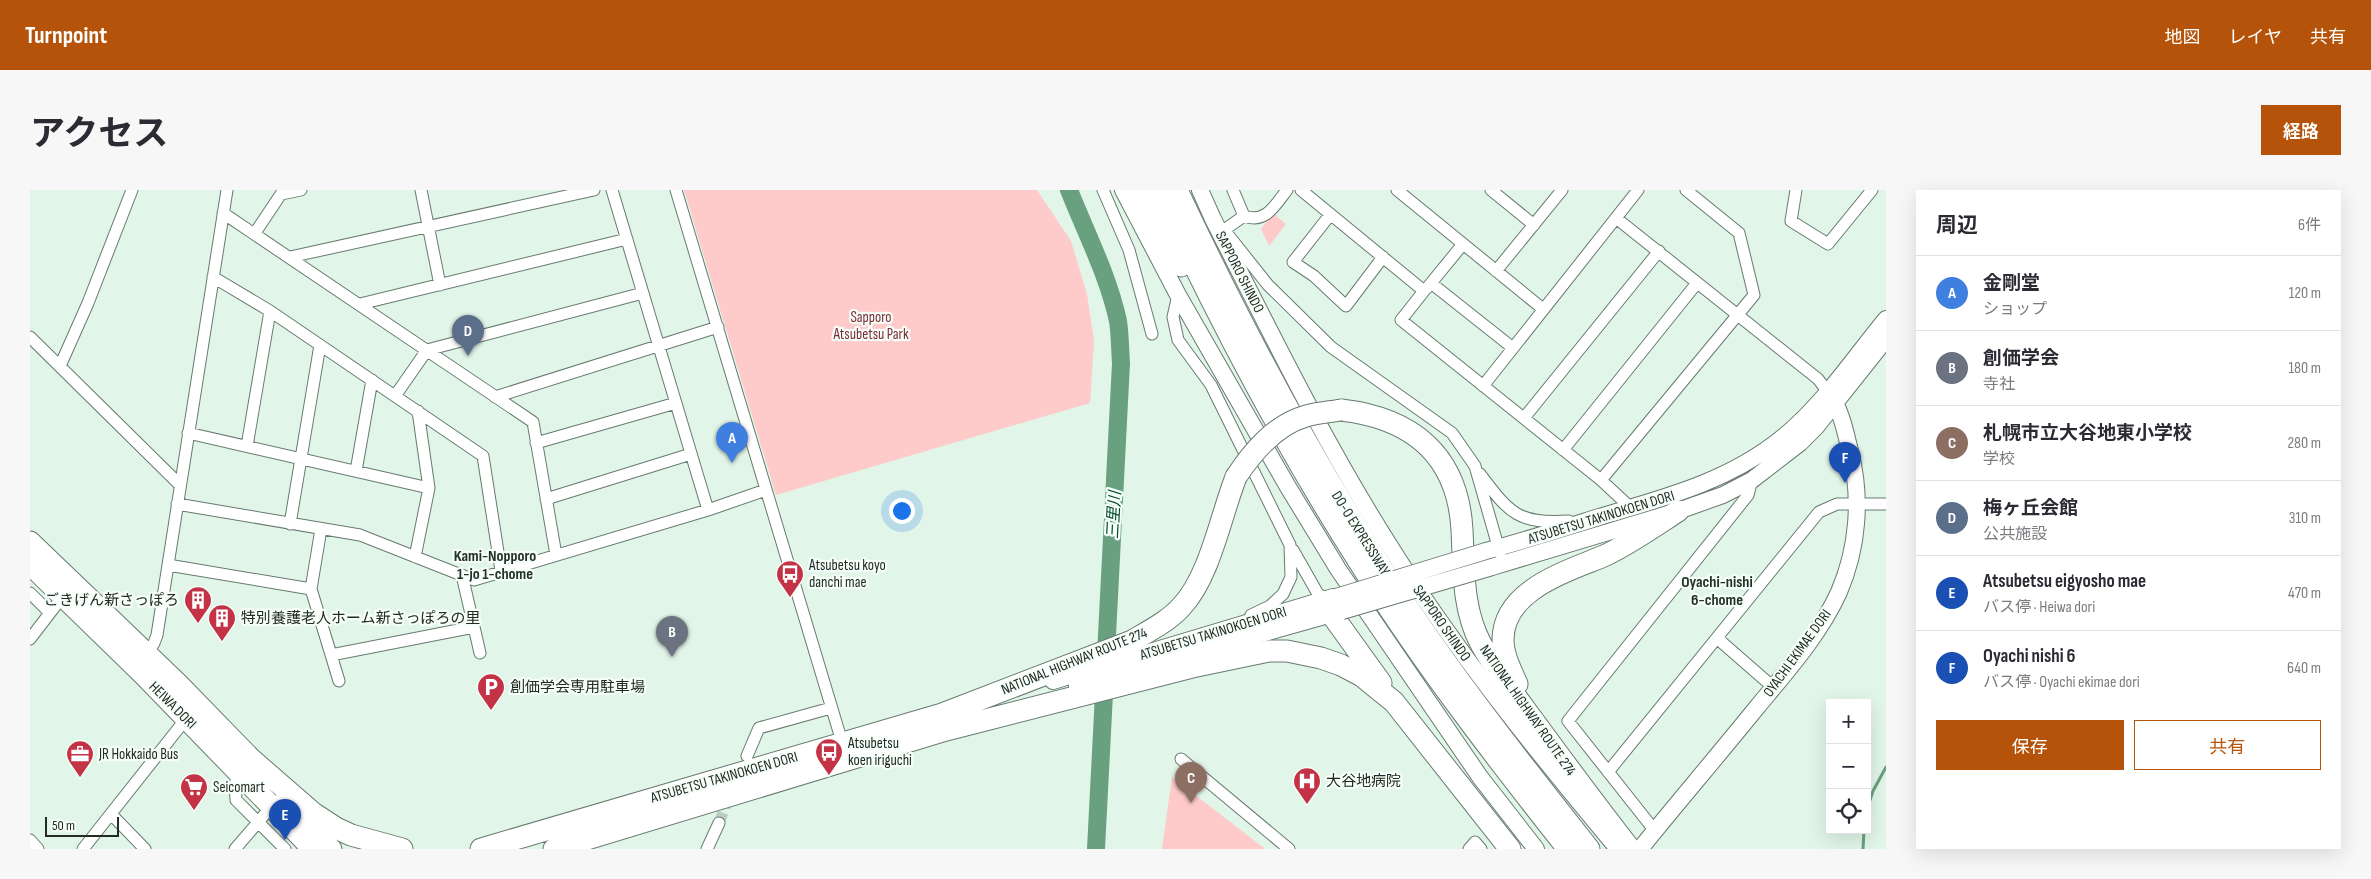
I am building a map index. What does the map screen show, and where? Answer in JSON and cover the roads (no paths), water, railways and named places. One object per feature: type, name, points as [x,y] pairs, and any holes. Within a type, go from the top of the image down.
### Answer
[{"type":"highway","points":[[1139,190],[1166,242],[1245,368]]},
{"type":"highway","name":"DO-O EXPRESSWAY","points":[[1158,190],[1245,368],[1293,455],[1368,576],[1457,704],[1568,849]]},
{"type":"highway","name":"DO-O EXPRESSWAY","points":[[1177,190],[1261,362],[1374,556],[1477,704],[1589,849]]},
{"type":"highway","name":"NATIONAL HIGHWAY ROUTE 274","points":[[944,722],[1051,688],[1161,624],[1182,607],[1192,593],[1210,556],[1236,476],[1253,452],[1288,424],[1305,416],[1341,410],[1365,413],[1402,426],[1437,456],[1449,475],[1460,509],[1463,567],[1467,601],[1473,626],[1492,662],[1540,729],[1643,842]]},
{"type":"highway","points":[[1540,729],[1508,664],[1503,640],[1506,625],[1512,612],[1521,599],[1545,582],[1608,554],[1678,511]]},
{"type":"highway","name":"HEIWA DORI","points":[[30,542],[141,661],[249,765],[272,806],[313,849]]},
{"type":"highway","name":"HEIWA DORI","points":[[30,564],[63,596],[141,661]]},
{"type":"highway","points":[[1332,606],[1394,702]]},
{"type":"highway","name":"NATIONAL HIGHWAY ROUTE 274","points":[[944,722],[1051,688],[1136,669],[1269,651],[1288,651],[1320,658],[1341,665],[1362,676],[1394,702],[1510,849]]},
{"type":"highway","name":"ATSUBETSU TAKINOKOEN DORI","points":[[481,849],[842,742],[944,722]]},
{"type":"highway","name":"ATSUBETSU TAKINOKOEN DORI","points":[[554,849],[944,722]]},
{"type":"highway","points":[[249,765],[324,821],[351,835],[402,849]]},
{"type":"main road","points":[[249,765],[332,849]]},
{"type":"street","points":[[60,366],[88,303],[132,190]]},
{"type":"street","points":[[141,661],[157,635],[227,190]]},
{"type":"street","points":[[255,233],[281,194],[301,190]]},
{"type":"street","points":[[421,190],[440,285]]},
{"type":"street","points":[[290,257],[594,190]]},
{"type":"street","points":[[612,190],[708,510]]},
{"type":"street","points":[[676,190],[842,742]]},
{"type":"street","points":[[1103,190],[1129,250],[1152,334]]},
{"type":"street","points":[[1124,190],[1178,295],[1288,487],[1338,569],[1475,770],[1536,849]]},
{"type":"street","name":"SAPPORO SHINDO","points":[[1200,190],[1323,434],[1393,551],[1503,709],[1618,849]]},
{"type":"street","points":[[1233,190],[1244,216]]},
{"type":"street","points":[[1287,190],[1267,215],[1253,219],[1244,216],[1218,225],[1268,285],[1331,347],[1452,434],[1499,499],[1514,512],[1530,521],[1543,523],[1598,518]]},
{"type":"street","points":[[1301,190],[1383,257],[1513,348]]},
{"type":"street","points":[[1397,190],[1544,309]]},
{"type":"street","points":[[1491,190],[1534,225]]},
{"type":"street","points":[[1496,271],[1562,190]]},
{"type":"street","points":[[1483,386],[1638,190]]},
{"type":"street","points":[[1601,480],[1754,295],[1740,233],[1686,190]]},
{"type":"street","points":[[1796,190],[1791,221],[1828,244],[1872,190]]},
{"type":"street","points":[[223,213],[532,422],[556,555]]},
{"type":"street","points":[[1330,215],[1293,262],[1314,276],[1346,306],[1383,257]]},
{"type":"street","points":[[1616,218],[1818,379],[1832,396]]},
{"type":"street","points":[[360,304],[627,239]]},
{"type":"street","points":[[1463,244],[1401,320],[1601,480],[1631,508]]},
{"type":"street","points":[[1524,418],[1659,251]]},
{"type":"street","points":[[213,276],[270,311],[483,456],[501,572]]},
{"type":"street","points":[[1563,450],[1697,283]]},
{"type":"street","points":[[395,396],[427,350],[643,293]]},
{"type":"street","points":[[1178,295],[1173,317],[1178,340],[1211,385],[1290,545],[1332,606]]},
{"type":"street","points":[[247,446],[270,311]]},
{"type":"street","name":"ATSUBETSU TAKINOKOEN DORI","points":[[1136,669],[1332,606],[1495,558],[1678,511],[1723,495],[1752,480],[1800,443],[1816,427],[1832,396],[1886,318]]},
{"type":"street","points":[[495,397],[718,327]]},
{"type":"street","points":[[30,337],[180,484]]},
{"type":"street","name":"ATSUBETSU TAKINOKOEN DORI","points":[[1495,558],[1598,518],[1694,489],[1738,467],[1783,437],[1832,396],[1886,339]]},
{"type":"street","points":[[290,524],[320,345]]},
{"type":"street","points":[[356,471],[372,380]]},
{"type":"street","name":"OYACHI EKIMAE DORI","points":[[1643,842],[1773,687],[1822,624],[1839,592],[1851,555],[1857,504],[1856,476],[1832,396]]},
{"type":"street","points":[[536,443],[676,403]]},
{"type":"street","points":[[415,557],[429,488],[418,412]]},
{"type":"street","points":[[188,432],[429,488]]},
{"type":"street","points":[[546,498],[691,454]]},
{"type":"street","points":[[1475,466],[1495,558]]},
{"type":"street","points":[[1643,842],[1608,772],[1568,720],[1748,495],[1752,480]]},
{"type":"street","points":[[177,504],[360,536],[474,580],[708,510],[766,490]]},
{"type":"street","points":[[1608,772],[1718,639],[1819,512],[1837,504],[1886,504]]},
{"type":"street","points":[[321,529],[311,589],[339,682]]},
{"type":"street","points":[[1216,632],[1270,606],[1283,594],[1291,577],[1290,545]]},
{"type":"street","points":[[168,564],[311,589]]},
{"type":"street","points":[[462,575],[480,653]]},
{"type":"street","points":[[30,593],[50,613]]},
{"type":"street","points":[[30,639],[63,596]]},
{"type":"street","name":"ATSUBETSU TAKINOKOEN DORI","points":[[1136,669],[1216,632],[1332,606]]},
{"type":"street","points":[[331,655],[474,627]]},
{"type":"street","points":[[1718,639],[1773,687]]},
{"type":"street","points":[[747,756],[759,728],[831,708]]},
{"type":"street","points":[[83,849],[192,712]]},
{"type":"street","points":[[1181,759],[1289,849]]},
{"type":"street","points":[[249,765],[235,784],[236,800],[285,849]]},
{"type":"street","points":[[235,849],[257,821],[272,806]]},
{"type":"street","points":[[111,814],[145,849]]},
{"type":"street","points":[[707,849],[719,823]]},
{"type":"street","points":[[30,840],[38,849]]},
{"type":"street","points":[[1469,849],[1475,842],[1481,849]]},
{"type":"waterway","name":"三里川","points":[[1069,190],[1109,287],[1119,326],[1121,363],[1096,849]]},
{"type":"waterway","points":[[1871,797],[1886,767]]},
{"type":"waterway","points":[[1863,849],[1864,834]]},
{"type":"tunnel","points":[[719,823],[730,794]]},
{"type":"place","name":"梅ヶ丘会館","points":[[468,356]]},
{"type":"place","name":"金剛堂","points":[[732,463]]},
{"type":"place","name":"Oyachi nishi 6","points":[[1845,483]]},
{"type":"place","name":"Atsubetsu koyo danchi mae","points":[[790,598]]},
{"type":"place","name":"ごきげん新さっぽろ","points":[[198,624]]},
{"type":"place","name":"特別養護老人ホーム新さっぽろの里","points":[[222,642]]},
{"type":"place","name":"創価学会","points":[[672,657]]},
{"type":"place","name":"創価学会専用駐車場","points":[[491,711]]},
{"type":"place","name":"Atsubetsu koen iriguchi","points":[[829,776]]},
{"type":"place","name":"JR Hokkaido Bus","points":[[80,778]]},
{"type":"place","name":"札幌市立大谷地東小学校","points":[[1191,803]]},
{"type":"place","name":"大谷地病院","points":[[1307,805]]},
{"type":"place","name":"Seicomart","points":[[194,811]]},
{"type":"place","name":"Atsubetsu eigyosho mae","points":[[285,840]]},
{"type":"district","name":"Kami-Nopporo 1-jo 1-chome","points":[[495,564]]},
{"type":"district","name":"Oyachi-nishi 6-chome","points":[[1717,590]]},
{"type":"park label","name":"Sapporo Atsubetsu Park","points":[[871,326]]}]
